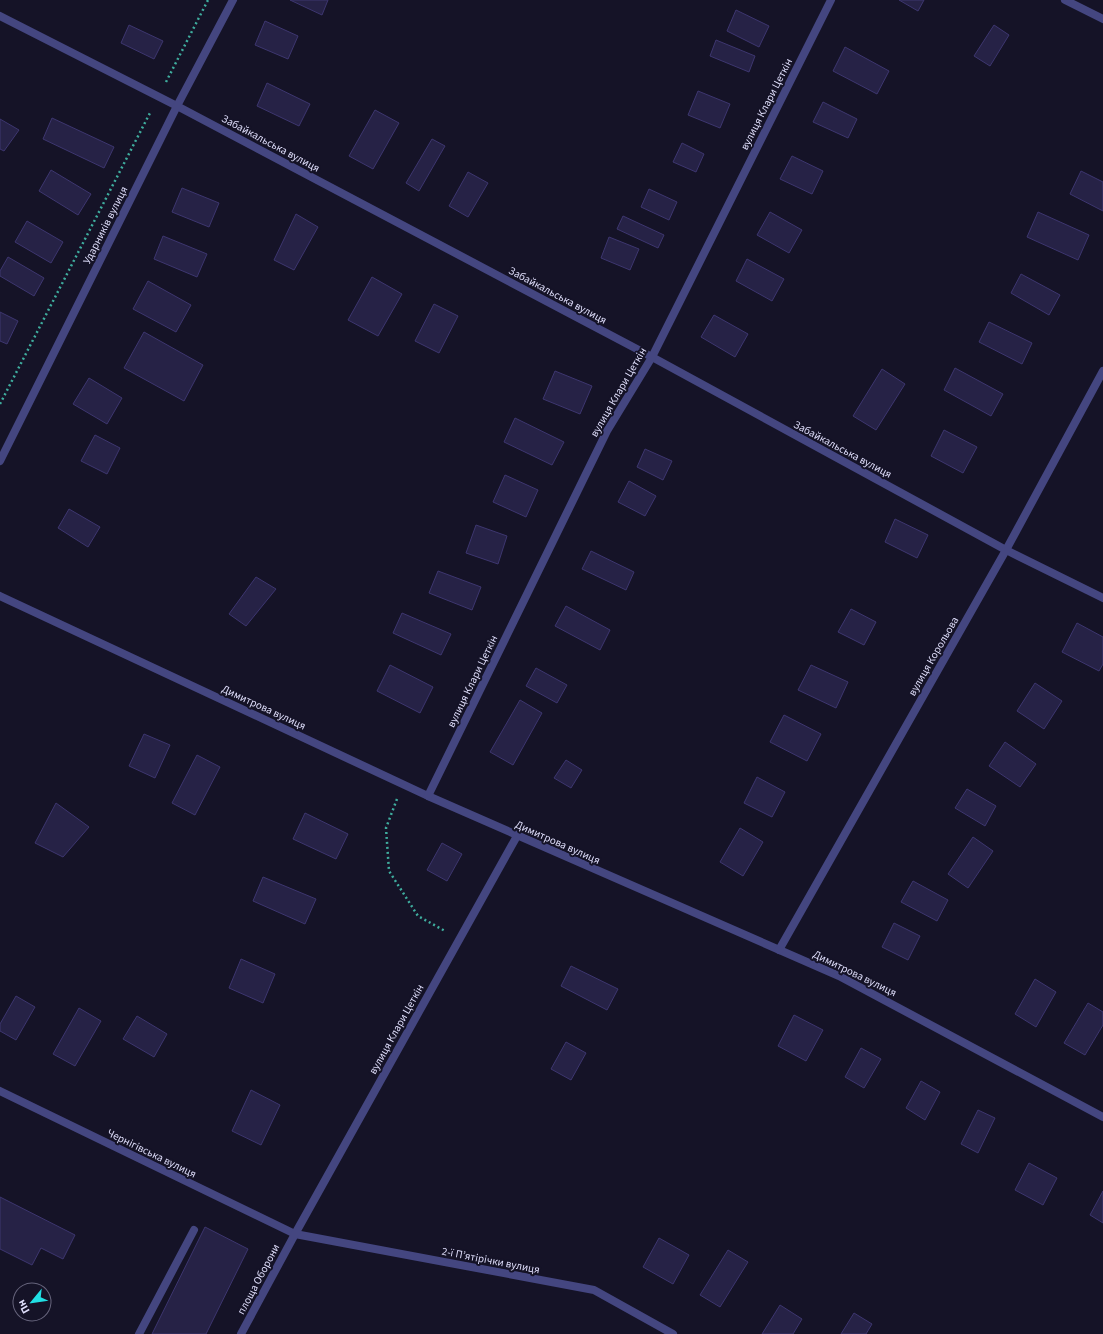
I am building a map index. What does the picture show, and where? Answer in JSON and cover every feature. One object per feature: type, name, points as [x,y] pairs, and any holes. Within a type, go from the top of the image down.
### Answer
[{"type":"street","name":"Ударників вулиця","points":[[0,461],[177,106],[233,0]]},
{"type":"street","name":"вулиця Клари Цеткін","points":[[428,796],[607,431],[652,357],[831,0]]},
{"type":"street","points":[[1065,0],[1103,19]]},
{"type":"street","name":"Забайкальська вулиця","points":[[0,16],[159,96],[652,357],[1006,550],[1103,598]]},
{"type":"street","name":"вулиця Корольова","points":[[779,950],[1006,550],[1103,372]]},
{"type":"street","name":"Димитрова вулиця","points":[[0,596],[428,796],[839,976],[1103,1117]]},
{"type":"street","name":"вулиця Клари Цеткін","points":[[295,1234],[517,836]]},
{"type":"street","name":"Чернігівська вулиця","points":[[0,1091],[295,1234]]},
{"type":"street","points":[[139,1334],[194,1230]]},
{"type":"street","name":"площа Оборони","points":[[241,1334],[295,1234]]},
{"type":"street","name":"2-ї П’ятірічки вулиця","points":[[295,1234],[594,1290],[673,1334]]},
{"type":"path","points":[[0,404],[208,0]]},
{"type":"path","points":[[402,784],[386,828],[389,871],[418,916],[460,939]]},
{"type":"building","points":[[290,0],[328,0],[322,15]]},
{"type":"building","points":[[899,0],[924,0],[918,11]]},
{"type":"building","points":[[736,10],[769,26],[759,47],[727,31]]},
{"type":"building","points":[[265,21],[298,36],[288,59],[255,45]]},
{"type":"building","points":[[129,25],[163,41],[154,59],[121,43]]},
{"type":"building","points":[[994,25],[1009,35],[990,66],[974,56]]},
{"type":"building","points":[[716,40],[755,56],[749,72],[710,56]]},
{"type":"building","points":[[845,47],[889,71],[877,94],[833,71]]},
{"type":"building","points":[[267,83],[310,104],[299,126],[257,106]]},
{"type":"building","points":[[698,91],[730,104],[720,128],[688,115]]},
{"type":"building","points":[[823,102],[857,119],[848,138],[813,122]]},
{"type":"building","points":[[375,110],[399,123],[373,169],[349,156]]},
{"type":"building","points":[[52,118],[114,147],[104,168],[43,139]]},
{"type":"building","points":[[0,119],[19,130],[4,151],[0,149]]},
{"type":"building","points":[[432,139],[445,146],[419,191],[406,183]]},
{"type":"building","points":[[682,143],[704,154],[696,172],[673,162]]},
{"type":"building","points":[[792,156],[823,171],[812,194],[780,179]]},
{"type":"building","points":[[51,170],[91,194],[78,215],[39,191]]},
{"type":"building","points":[[1081,171],[1103,182],[1103,211],[1070,194]]},
{"type":"building","points":[[468,172],[488,183],[468,217],[449,206]]},
{"type":"building","points":[[182,188],[219,203],[209,227],[172,212]]},
{"type":"building","points":[[649,189],[677,202],[669,220],[641,207]]},
{"type":"building","points":[[770,212],[802,230],[789,253],[757,235]]},
{"type":"building","points":[[1038,212],[1089,235],[1078,260],[1027,237]]},
{"type":"building","points":[[296,214],[318,227],[294,270],[274,260]]},
{"type":"building","points":[[623,216],[664,235],[658,248],[617,229]]},
{"type":"building","points":[[27,221],[63,242],[51,263],[15,242]]},
{"type":"building","points":[[163,236],[207,254],[197,277],[154,259]]},
{"type":"building","points":[[609,237],[639,249],[630,270],[601,258]]},
{"type":"building","points":[[8,257],[44,278],[34,296],[0,276],[0,271]]},
{"type":"building","points":[[747,259],[784,279],[772,301],[736,281]]},
{"type":"building","points":[[1021,274],[1060,295],[1049,315],[1011,293]]},
{"type":"building","points":[[372,277],[402,294],[378,336],[348,320]]},
{"type":"building","points":[[148,281],[191,305],[176,332],[133,309]]},
{"type":"building","points":[[434,304],[458,316],[439,353],[415,341]]},
{"type":"building","points":[[0,312],[18,321],[7,344],[0,341]]},
{"type":"building","points":[[714,315],[748,334],[735,357],[701,337]]},
{"type":"building","points":[[989,322],[1032,343],[1022,364],[979,342]]},
{"type":"building","points":[[144,332],[203,365],[184,401],[124,368]]},
{"type":"building","points":[[955,368],[1003,394],[991,416],[944,390]]},
{"type":"building","points":[[882,369],[905,384],[876,430],[853,416]]},
{"type":"building","points":[[555,371],[592,386],[580,414],[543,399]]},
{"type":"building","points":[[89,378],[122,398],[107,424],[73,404]]},
{"type":"building","points":[[515,418],[564,442],[552,465],[504,442]]},
{"type":"building","points":[[944,430],[977,447],[963,473],[931,456]]},
{"type":"building","points":[[95,435],[120,448],[107,474],[81,461]]},
{"type":"building","points":[[645,449],[672,461],[663,480],[637,467]]},
{"type":"building","points":[[505,475],[538,490],[526,517],[493,502]]},
{"type":"building","points":[[629,481],[656,496],[645,516],[618,502]]},
{"type":"building","points":[[69,509],[100,527],[88,547],[58,528]]},
{"type":"building","points":[[895,519],[928,535],[917,558],[885,542]]},
{"type":"building","points":[[476,525],[507,536],[498,564],[466,553]]},
{"type":"building","points":[[591,551],[634,572],[626,590],[582,569]]},
{"type":"building","points":[[438,571],[481,587],[472,610],[429,593]]},
{"type":"building","points":[[256,577],[276,589],[246,626],[229,614]]},
{"type":"building","points":[[566,606],[610,630],[600,650],[555,626]]},
{"type":"building","points":[[851,609],[876,622],[864,645],[838,632]]},
{"type":"building","points":[[402,613],[451,634],[441,655],[393,633]]},
{"type":"building","points":[[1077,623],[1103,637],[1103,664],[1099,671],[1062,652]]},
{"type":"building","points":[[390,665],[433,687],[420,713],[377,691]]},
{"type":"building","points":[[811,665],[848,682],[836,708],[798,690]]},
{"type":"building","points":[[536,668],[567,685],[557,703],[526,686]]},
{"type":"building","points":[[1035,683],[1062,701],[1044,729],[1017,711]]},
{"type":"building","points":[[520,700],[542,713],[513,765],[490,752]]},
{"type":"building","points":[[784,715],[821,734],[807,761],[770,742]]},
{"type":"building","points":[[144,734],[170,745],[155,778],[129,766]]},
{"type":"building","points":[[1005,742],[1036,764],[1020,787],[989,766]]},
{"type":"building","points":[[197,755],[220,767],[195,815],[172,803]]},
{"type":"building","points":[[566,760],[582,770],[571,788],[554,778]]},
{"type":"building","points":[[757,777],[785,792],[772,817],[744,803]]},
{"type":"building","points":[[967,789],[996,806],[985,826],[955,808]]},
{"type":"building","points":[[56,803],[89,827],[63,857],[35,843]]},
{"type":"building","points":[[305,813],[348,834],[336,859],[293,839]]},
{"type":"building","points":[[740,828],[763,842],[743,876],[720,862]]},
{"type":"building","points":[[973,837],[993,851],[968,888],[948,874]]},
{"type":"building","points":[[442,843],[462,854],[447,881],[427,870]]},
{"type":"building","points":[[263,877],[316,899],[305,924],[253,901]]},
{"type":"building","points":[[913,881],[948,900],[937,921],[901,902]]},
{"type":"building","points":[[894,923],[920,936],[908,960],[882,947]]},
{"type":"building","points":[[241,959],[275,974],[263,1003],[229,988]]},
{"type":"building","points":[[571,966],[618,989],[607,1010],[561,986]]},
{"type":"building","points":[[1035,979],[1056,992],[1036,1027],[1015,1014]]},
{"type":"building","points":[[16,996],[35,1007],[16,1040],[0,1031],[0,1024]]},
{"type":"building","points":[[1088,1003],[1103,1012],[1103,1025],[1085,1055],[1064,1043]]},
{"type":"building","points":[[79,1008],[101,1021],[75,1066],[53,1054]]},
{"type":"building","points":[[794,1015],[823,1030],[806,1061],[778,1046]]},
{"type":"building","points":[[137,1016],[167,1034],[154,1057],[123,1039]]},
{"type":"building","points":[[566,1042],[586,1053],[571,1080],[551,1069]]},
{"type":"building","points":[[861,1048],[881,1059],[864,1088],[845,1077]]},
{"type":"building","points":[[921,1081],[940,1092],[925,1120],[906,1108]]},
{"type":"building","points":[[251,1090],[280,1105],[261,1145],[232,1131]]},
{"type":"building","points":[[978,1110],[995,1118],[978,1153],[961,1144]]},
{"type":"building","points":[[1029,1163],[1057,1178],[1043,1205],[1015,1190]]},
{"type":"building","points":[[1103,1191],[1103,1223],[1090,1215]]},
{"type":"building","points":[[0,1197],[75,1235],[63,1259],[41,1248],[32,1265],[0,1249]]},
{"type":"building","points":[[205,1227],[248,1249],[206,1334],[152,1334]]},
{"type":"building","points":[[659,1238],[689,1255],[673,1284],[643,1267]]},
{"type":"building","points":[[728,1250],[748,1262],[720,1307],[700,1295]]},
{"type":"building","points":[[780,1305],[802,1319],[793,1334],[762,1334]]},
{"type":"building","points":[[854,1313],[872,1324],[866,1334],[841,1334]]}]
